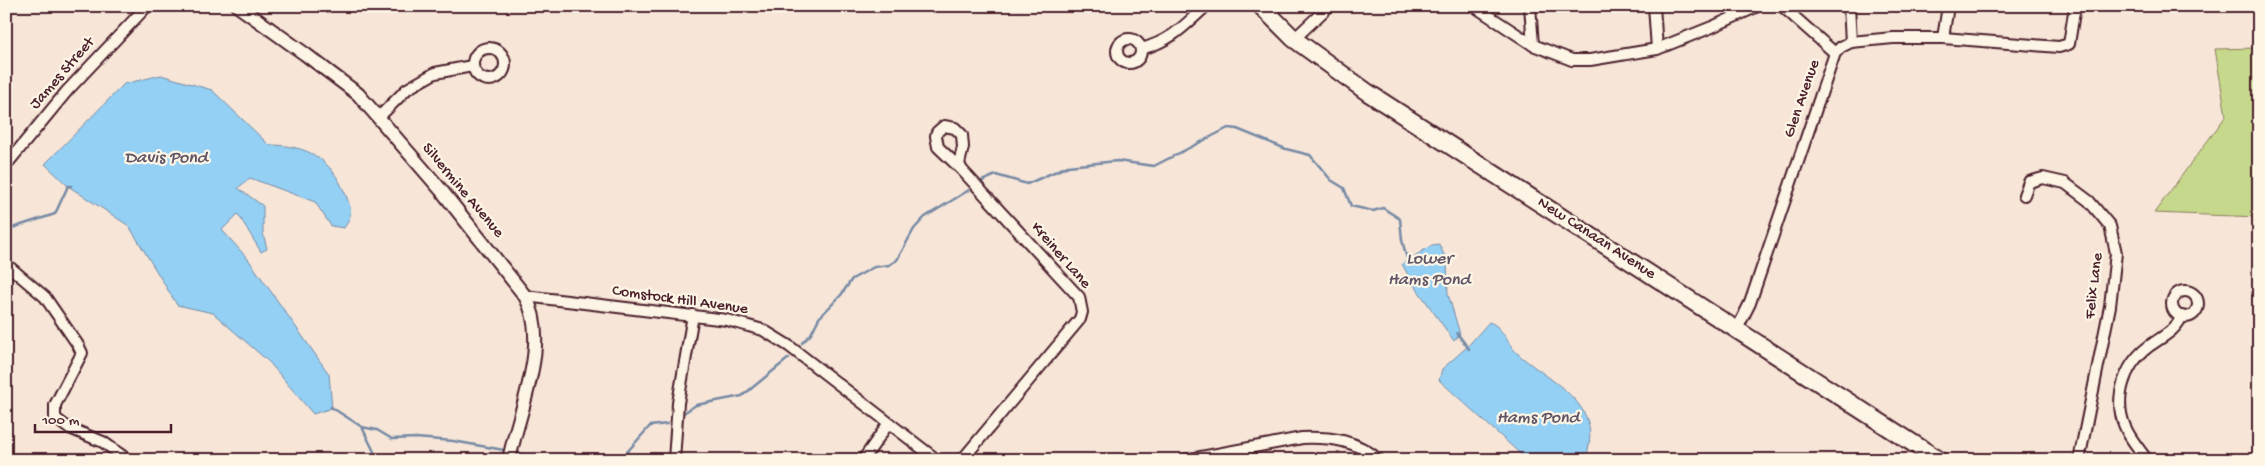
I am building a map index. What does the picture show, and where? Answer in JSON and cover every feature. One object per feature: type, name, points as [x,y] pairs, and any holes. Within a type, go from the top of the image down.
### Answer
[{"type":"main road","name":"New Canaan Avenue","points":[[1261,6],[1294,39],[1367,92],[1939,460]]},
{"type":"street","name":"James Street","points":[[6,165],[67,91],[108,45],[147,6]]},
{"type":"street","name":"Silvermine Avenue","points":[[238,6],[343,82],[378,117],[526,296],[533,313],[535,349],[509,460]]},
{"type":"street","points":[[1141,49],[1161,44],[1178,32],[1206,6]]},
{"type":"street","points":[[1294,39],[1329,6]]},
{"type":"street","points":[[1474,6],[1533,45],[1572,60],[1590,60],[1657,49],[1758,6]]},
{"type":"street","points":[[1530,6],[1533,45]]},
{"type":"street","points":[[1654,6],[1657,49]]},
{"type":"street","points":[[1782,6],[1835,53]]},
{"type":"street","points":[[1849,6],[1851,42]]},
{"type":"street","points":[[1943,38],[1948,6]]},
{"type":"street","name":"Glen Avenue","points":[[1737,329],[1750,303],[1835,53],[1841,47],[1851,42],[1894,38],[1943,38],[2059,47],[2069,44],[2075,6]]},
{"type":"street","points":[[378,117],[407,89],[435,73],[472,66]]},
{"type":"street","name":"Kreiner Lane","points":[[962,170],[1079,297],[1082,312],[1080,319],[962,460]]},
{"type":"street","name":"Felix Lane","points":[[2024,195],[2029,182],[2043,178],[2065,182],[2089,201],[2110,226],[2116,253],[2110,306],[2079,460]]},
{"type":"street","points":[[6,264],[45,297],[82,353],[55,405],[55,418],[67,427],[103,442],[128,460]]},
{"type":"street","name":"Comstock Hill Avenue","points":[[526,296],[693,315],[747,324],[776,337],[937,460]]},
{"type":"street","points":[[674,460],[678,403],[693,315]]},
{"type":"street","points":[[2147,460],[2122,420],[2120,401],[2124,380],[2134,360],[2147,348],[2171,332],[2178,325],[2182,316]]},
{"type":"street","points":[[863,460],[888,424]]},
{"type":"street","points":[[1186,460],[1302,438],[1321,437],[1347,441],[1364,448],[1379,460]]},
{"type":"green space","points":[[2259,48],[2259,217],[2154,213],[2226,116],[2215,49]]},
{"type":"water","name":"Davis Pond","points":[[161,75],[212,90],[269,145],[295,148],[316,156],[324,162],[339,181],[350,207],[349,219],[344,228],[331,226],[315,202],[250,178],[238,188],[263,206],[263,233],[267,249],[261,252],[238,214],[222,230],[248,259],[329,374],[332,408],[313,414],[269,362],[213,313],[177,305],[129,226],[68,186],[45,164],[124,84]]},
{"type":"water","name":"Lower Hams Pond","points":[[1439,244],[1447,261],[1448,294],[1460,334],[1454,341],[1412,282],[1402,264],[1432,245]]},
{"type":"water","name":"Hams Pond","points":[[1489,322],[1498,327],[1517,353],[1560,386],[1582,410],[1588,424],[1590,440],[1585,460],[1527,460],[1439,380],[1442,369],[1467,347]]},
{"type":"waterway","points":[[982,181],[996,175],[1027,184],[1068,166],[1117,161],[1154,166],[1228,128],[1237,129],[1286,149],[1310,155],[1331,180],[1344,188],[1351,206],[1373,211],[1383,208],[1400,219],[1402,240],[1408,263]]},
{"type":"waterway","points":[[6,230],[55,214],[68,186],[71,186]]},
{"type":"waterway","points":[[802,343],[811,334],[819,318],[841,295],[852,279],[874,267],[889,265],[897,260],[914,229],[925,217],[969,190]]},
{"type":"waterway","points":[[1457,333],[1469,349]]},
{"type":"waterway","points":[[682,414],[696,405],[742,396],[789,358]]},
{"type":"waterway","points":[[331,407],[362,427],[378,460]]},
{"type":"waterway","points":[[620,460],[650,426],[667,424]]},
{"type":"waterway","points":[[362,427],[377,430],[392,439],[416,438],[453,441],[504,450]]},
{"type":"waterway","points":[[516,452],[535,460]]}]
